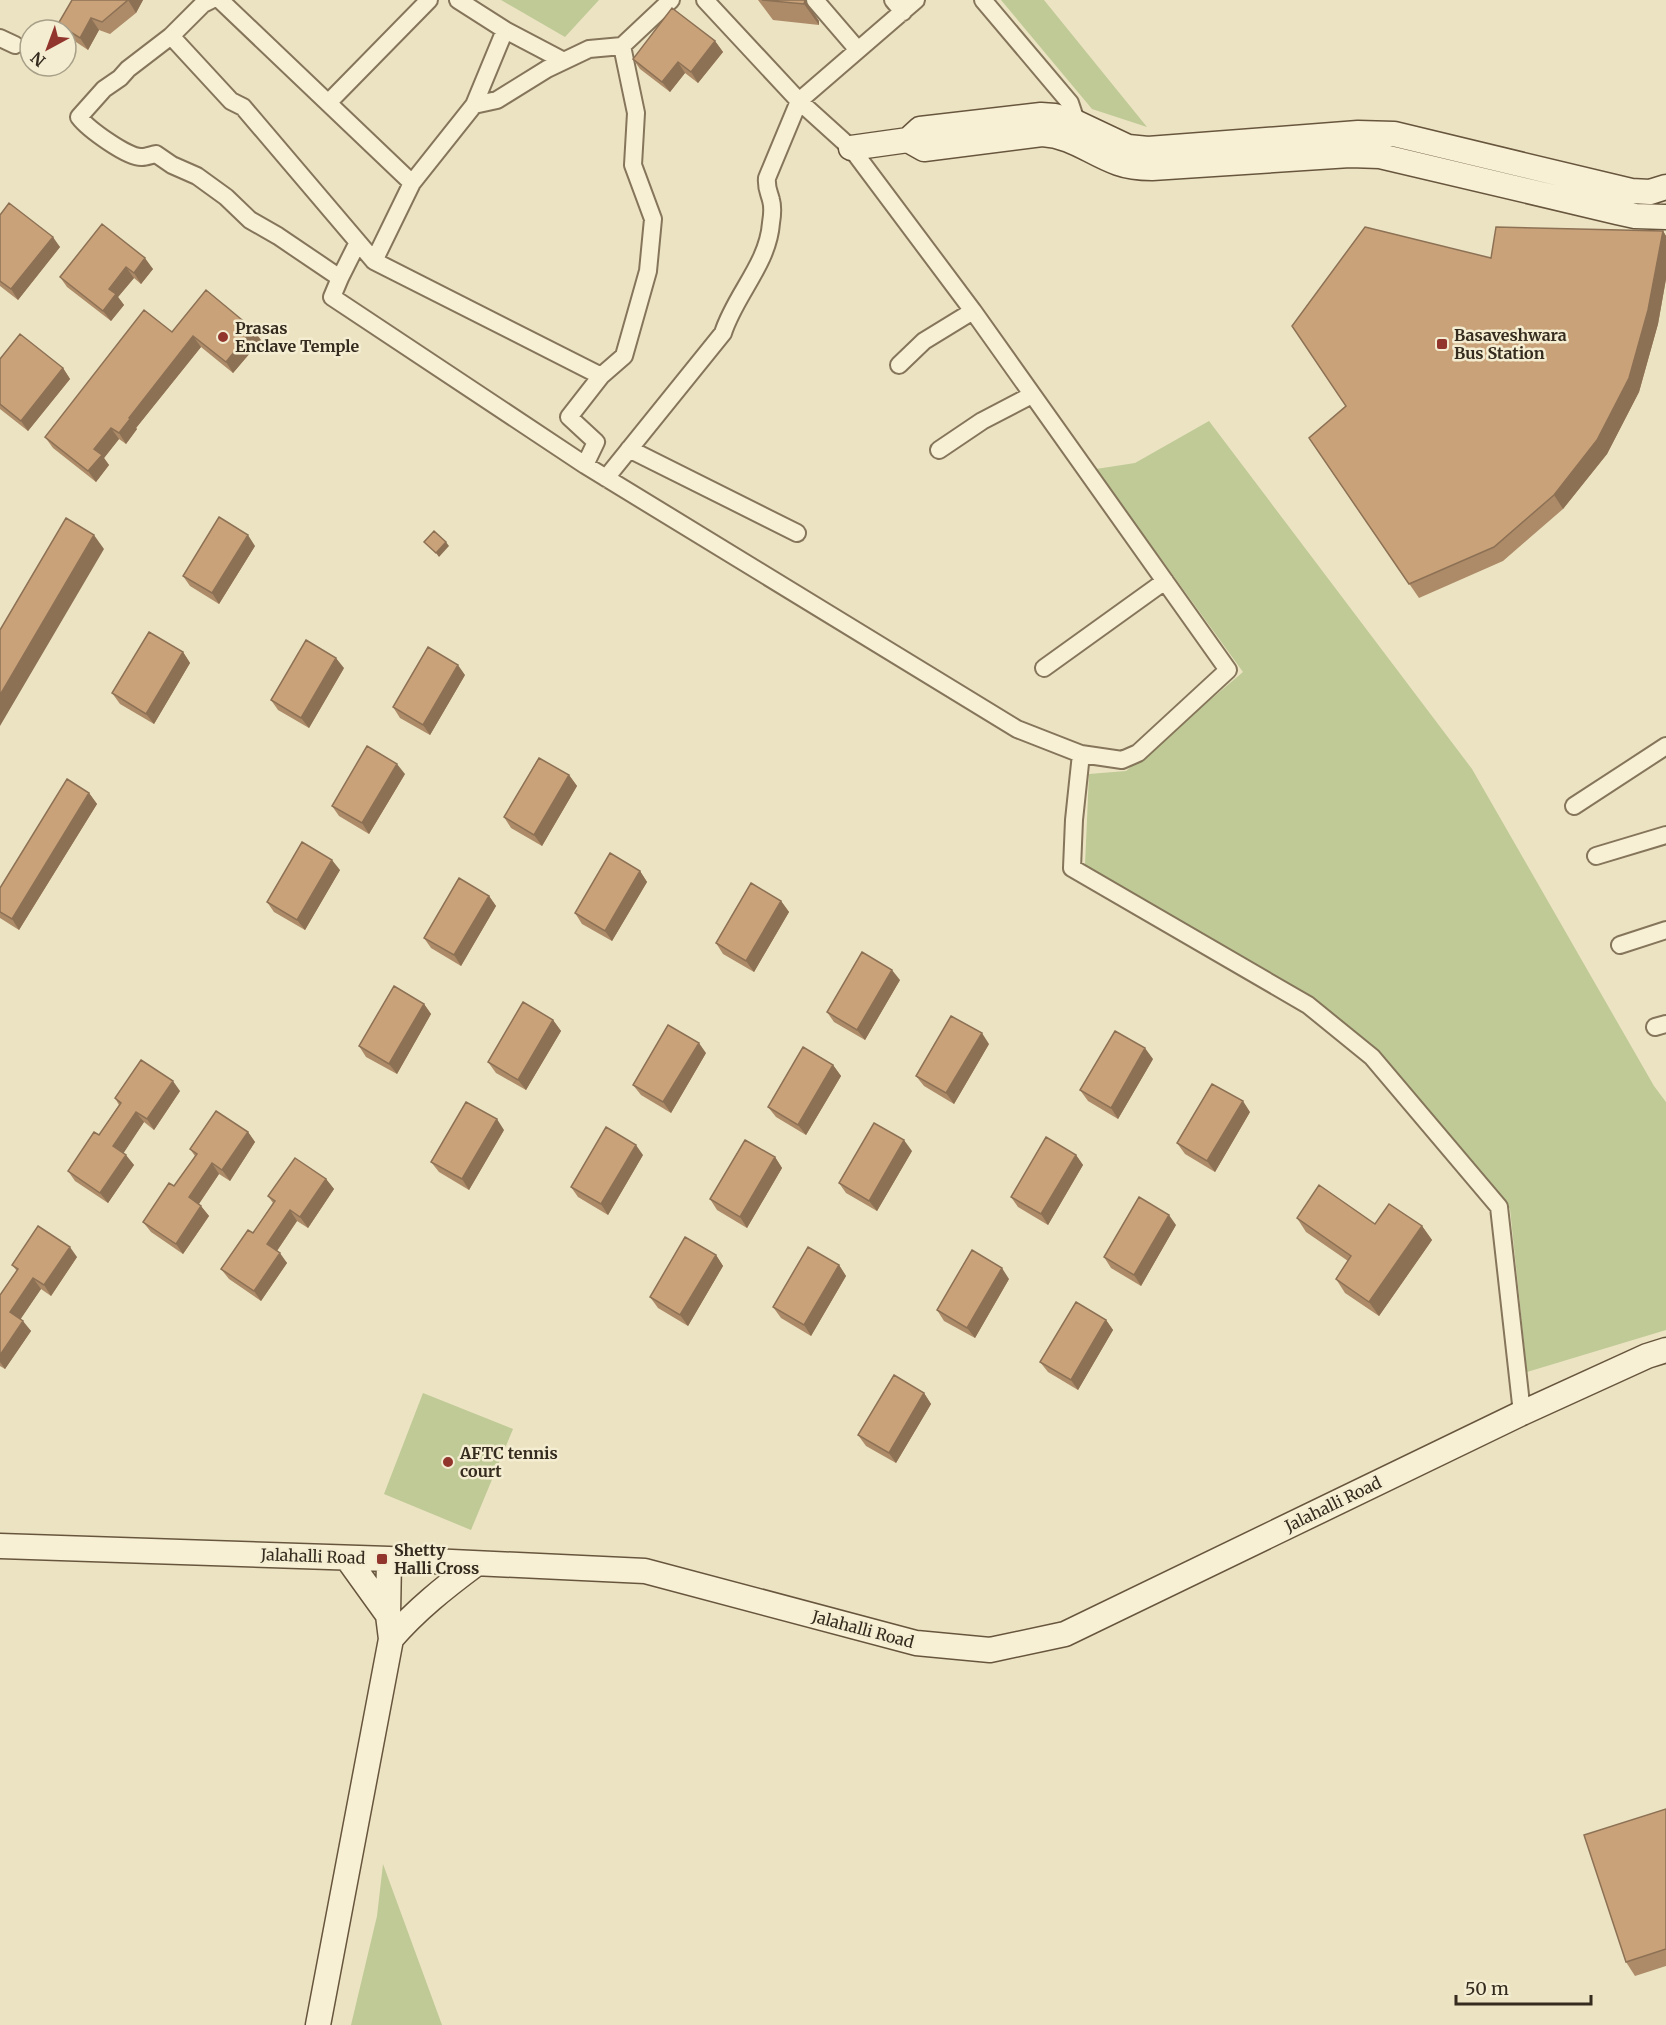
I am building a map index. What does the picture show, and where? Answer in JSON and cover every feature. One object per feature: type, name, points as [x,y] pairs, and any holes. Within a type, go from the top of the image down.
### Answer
[{"type":"street","points":[[211,0],[202,4],[171,36],[104,89],[79,117],[104,139],[123,150],[140,158],[156,154],[172,165],[197,176],[226,197],[250,220],[278,236],[339,278]]},
{"type":"street","points":[[220,0],[412,183]]},
{"type":"street","points":[[328,103],[429,0]]},
{"type":"street","points":[[458,0],[506,30],[564,61]]},
{"type":"street","points":[[474,105],[497,100],[547,69],[589,49],[622,46],[671,0]]},
{"type":"street","points":[[358,242],[332,297],[585,465],[1017,729],[1081,754],[1122,760],[1138,753],[1228,670],[973,311],[851,148],[799,101],[705,0]]},
{"type":"street","points":[[815,0],[858,50]]},
{"type":"street","points":[[606,478],[723,333],[727,318],[760,261],[771,224],[771,201],[766,189],[767,178],[799,101],[858,50],[898,6],[916,0]]},
{"type":"street","points":[[983,0],[1070,104],[1074,115],[1072,131]]},
{"type":"street","points":[[374,261],[412,183],[474,105],[506,30]]},
{"type":"street","points":[[171,36],[231,101],[243,107],[374,261],[602,376]]},
{"type":"street","points":[[585,465],[596,442],[569,417],[602,376],[624,356],[648,271],[653,219],[633,165],[636,113],[622,46]]},
{"type":"street","points":[[851,148],[908,140],[924,149],[1056,135],[1072,131],[1128,147],[1148,149],[1358,133],[1394,134],[1631,191],[1650,192],[1666,187]]},
{"type":"street","points":[[1072,131],[1117,162],[1134,167],[1152,168],[1350,155],[1380,156],[1626,214],[1666,217]]},
{"type":"street","points":[[899,365],[924,341],[973,311]]},
{"type":"street","points":[[939,450],[982,421],[1032,395]]},
{"type":"street","points":[[629,449],[797,533]]},
{"type":"street","points":[[1044,668],[1165,581]]},
{"type":"street","points":[[1574,806],[1666,746]]},
{"type":"street","points":[[1081,754],[1072,868],[1308,1005],[1372,1057],[1499,1207],[1522,1413]]},
{"type":"street","points":[[1596,856],[1666,835]]},
{"type":"street","points":[[1620,945],[1666,930]]},
{"type":"street","name":"Jalahalli Road","points":[[0,1546],[389,1559],[645,1571],[915,1643],[990,1650],[1065,1634],[1522,1413],[1647,1356],[1666,1350]]},
{"type":"street","points":[[347,1558],[363,1577],[388,1615]]},
{"type":"street","points":[[318,2025],[391,1639],[388,1615],[389,1559]]},
{"type":"street","points":[[391,1639],[430,1599],[476,1564]]},
{"type":"green space","points":[[501,0],[599,0],[565,37]]},
{"type":"green space","points":[[1001,0],[1044,0],[1147,127],[1092,109]]},
{"type":"green space","points":[[1209,421],[1472,769],[1654,1086],[1666,1102],[1666,1330],[1527,1372],[1510,1209],[1375,1051],[1322,1006],[1085,865],[1089,774],[1126,771],[1243,672],[1096,469],[1135,463]]},
{"type":"green space","name":"AFTC tennis court","points":[[423,1393],[513,1429],[471,1530],[384,1494]]},
{"type":"green space","points":[[383,1864],[442,2025],[351,2025],[377,1916]]},
{"type":"building","points":[[72,0],[128,0],[102,22],[91,18],[80,38],[78,37],[78,18],[62,18]]},
{"type":"building","points":[[762,0],[805,0],[804,4]]},
{"type":"building","points":[[672,8],[715,41],[691,72],[678,62],[662,82],[633,59]]},
{"type":"building","points":[[9,203],[53,237],[11,289],[0,281],[0,215]]},
{"type":"building","points":[[102,224],[145,258],[134,273],[126,267],[109,289],[116,294],[103,311],[60,277]]},
{"type":"building","points":[[1365,227],[1491,258],[1496,227],[1663,231],[1648,310],[1629,378],[1597,440],[1554,495],[1494,547],[1409,584],[1309,438],[1346,406],[1292,326]]},
{"type":"building","points":[[206,290],[253,329],[226,362],[193,336],[119,433],[111,428],[94,449],[102,455],[88,471],[45,437],[144,310],[172,332]]},
{"type":"building","points":[[20,334],[63,368],[21,421],[0,404],[0,359]]},
{"type":"building","points":[[219,517],[248,535],[212,593],[183,576]]},
{"type":"building","points":[[66,518],[94,535],[0,695],[0,630]]},
{"type":"building","points":[[434,531],[446,542],[436,553],[424,542]]},
{"type":"building","points":[[149,632],[183,652],[146,714],[112,693]]},
{"type":"building","points":[[306,640],[336,658],[301,718],[271,700]]},
{"type":"building","points":[[428,647],[458,665],[423,725],[393,707]]},
{"type":"building","points":[[367,746],[397,764],[362,823],[332,806]]},
{"type":"building","points":[[539,758],[569,775],[534,835],[504,817]]},
{"type":"building","points":[[67,779],[89,793],[12,919],[0,912],[0,888]]},
{"type":"building","points":[[302,842],[332,860],[297,920],[267,902]]},
{"type":"building","points":[[610,853],[640,871],[605,931],[575,913]]},
{"type":"building","points":[[459,878],[489,896],[454,955],[424,938]]},
{"type":"building","points":[[751,883],[781,901],[746,961],[716,943]]},
{"type":"building","points":[[862,952],[892,970],[857,1030],[827,1012]]},
{"type":"building","points":[[394,986],[424,1004],[389,1064],[359,1046]]},
{"type":"building","points":[[523,1002],[553,1020],[518,1080],[488,1062]]},
{"type":"building","points":[[951,1016],[982,1033],[946,1093],[916,1076]]},
{"type":"building","points":[[668,1025],[699,1043],[663,1102],[633,1085]]},
{"type":"building","points":[[1115,1031],[1145,1048],[1111,1108],[1080,1090]]},
{"type":"building","points":[[803,1047],[833,1065],[798,1125],[768,1107]]},
{"type":"building","points":[[141,1060],[173,1081],[147,1119],[136,1112],[113,1146],[126,1155],[100,1193],[68,1171],[94,1132],[99,1135],[121,1103],[115,1098]]},
{"type":"building","points":[[1212,1084],[1243,1101],[1207,1161],[1177,1143]]},
{"type":"building","points":[[466,1102],[497,1119],[462,1179],[431,1162]]},
{"type":"building","points":[[216,1111],[248,1132],[222,1170],[212,1163],[189,1197],[201,1206],[176,1244],[143,1222],[169,1183],[174,1186],[197,1154],[190,1149]]},
{"type":"building","points":[[874,1123],[904,1140],[869,1201],[839,1183]]},
{"type":"building","points":[[606,1127],[636,1145],[601,1204],[571,1187]]},
{"type":"building","points":[[1046,1137],[1076,1155],[1041,1214],[1011,1197]]},
{"type":"building","points":[[745,1140],[775,1157],[740,1217],[710,1199]]},
{"type":"building","points":[[295,1158],[326,1179],[300,1217],[290,1210],[267,1244],[280,1253],[254,1291],[221,1269],[248,1230],[253,1233],[275,1201],[268,1196]]},
{"type":"building","points":[[1319,1185],[1375,1224],[1389,1204],[1422,1226],[1369,1302],[1336,1279],[1351,1256],[1297,1218]]},
{"type":"building","points":[[1139,1197],[1169,1215],[1134,1275],[1104,1257]]},
{"type":"building","points":[[38,1226],[70,1247],[44,1285],[33,1278],[10,1312],[23,1321],[0,1355],[0,1295],[18,1269],[12,1265]]},
{"type":"building","points":[[685,1237],[716,1255],[680,1315],[650,1297]]},
{"type":"building","points":[[808,1247],[839,1265],[804,1325],[773,1307]]},
{"type":"building","points":[[972,1250],[1002,1268],[967,1328],[937,1310]]},
{"type":"building","points":[[1076,1302],[1106,1320],[1071,1380],[1040,1362]]},
{"type":"building","points":[[894,1375],[924,1393],[889,1453],[858,1435]]},
{"type":"building","points":[[1666,1809],[1666,1949],[1626,1962],[1584,1835]]},
{"type":"place","name":"Prasas Enclave Temple","points":[[223,337]]},
{"type":"place","name":"Basaveshwara Bus Station","points":[[1442,344]]},
{"type":"place","name":"AFTC tennis court","points":[[448,1462]]},
{"type":"place","name":"Shetty Halli Cross","points":[[382,1559]]}]
